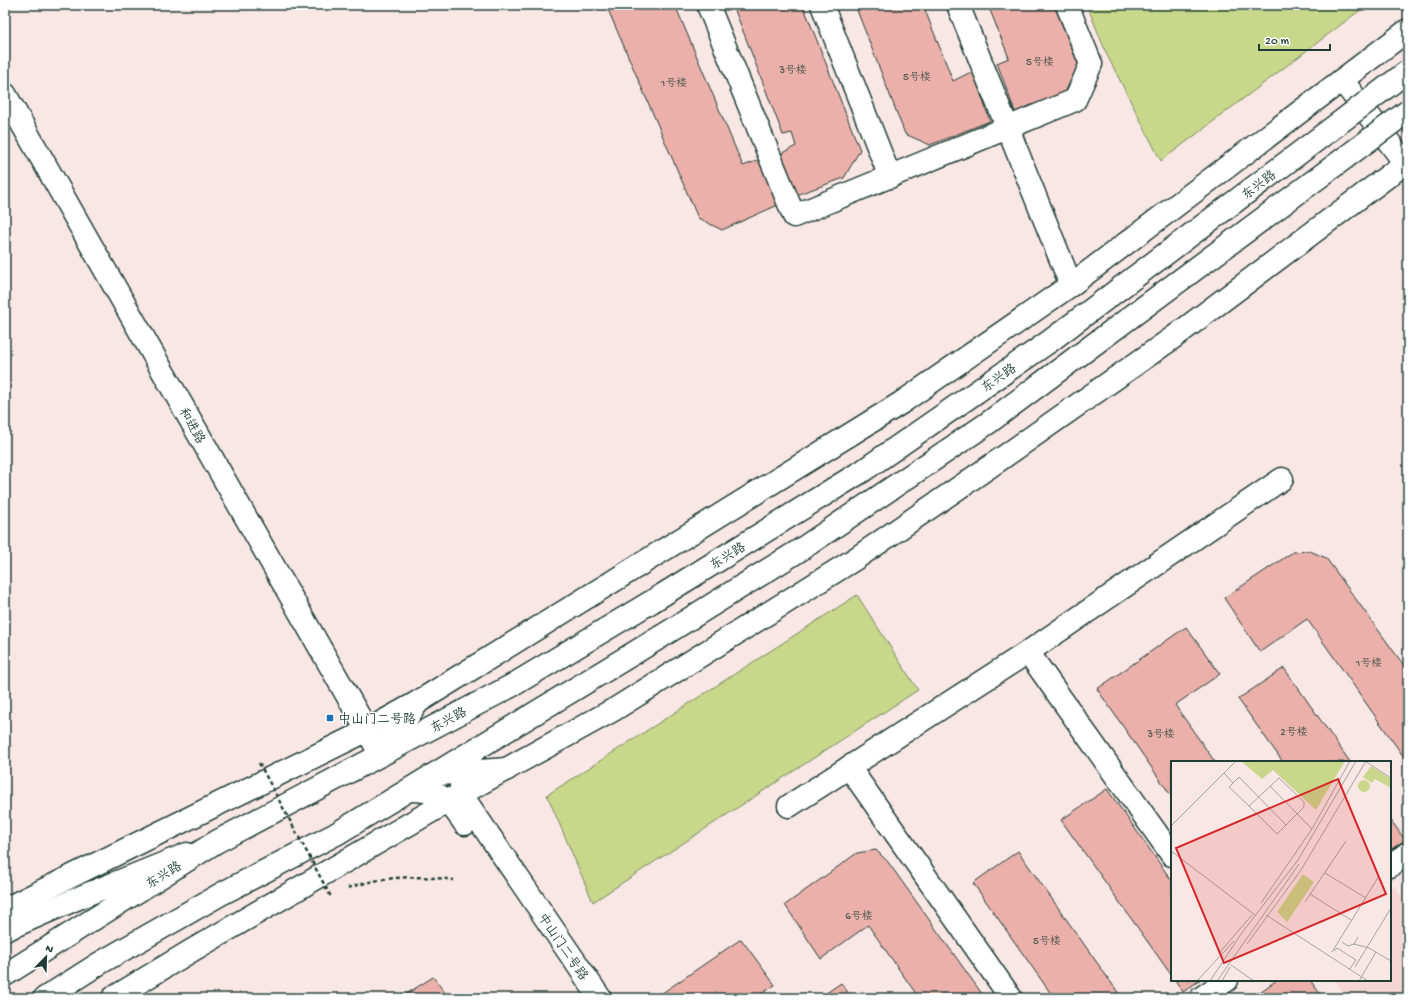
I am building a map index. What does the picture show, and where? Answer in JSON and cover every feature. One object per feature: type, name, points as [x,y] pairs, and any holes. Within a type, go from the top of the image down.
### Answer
[{"type":"main road","points":[[708,5],[794,216],[1075,100],[1091,64],[1067,5]]},
{"type":"main road","points":[[822,5],[890,177]]},
{"type":"main road","points":[[958,5],[1070,285]]},
{"type":"main road","points":[[5,909],[366,731],[418,702],[901,403],[1070,285],[1408,30]]},
{"type":"main road","name":"东兴路","points":[[5,976],[148,883],[216,842],[513,685],[651,602],[864,470],[1050,341],[1408,71]]},
{"type":"main road","points":[[113,998],[197,947],[455,798],[615,709],[855,559],[1174,337],[1407,162],[1342,80]]},
{"type":"main road","name":"和进路","points":[[5,94],[381,755]]},
{"type":"main road","points":[[45,998],[100,963],[221,894],[336,834],[436,775],[474,750],[800,550],[988,423],[1408,111]]},
{"type":"main road","points":[[789,806],[1028,652],[1282,480]]},
{"type":"main road","points":[[1028,652],[1171,854]]},
{"type":"main road","points":[[381,755],[418,702]]},
{"type":"main road","points":[[455,798],[462,772],[474,750]]},
{"type":"main road","points":[[849,767],[1011,998]]},
{"type":"main road","points":[[436,775],[507,769]]},
{"type":"main road","name":"中山门二号路","points":[[409,790],[423,790],[455,798],[600,998]]},
{"type":"main road","name":"中山门二号路","points":[[455,798],[585,998]]},
{"type":"main road","points":[[5,930],[83,896],[216,842]]},
{"type":"main road","points":[[1391,865],[1408,853]]},
{"type":"main road","points":[[1201,998],[1226,981]]},
{"type":"path","points":[[259,764],[331,897],[336,894]]},
{"type":"path","points":[[347,889],[361,883],[404,877],[425,876],[454,880]]},
{"type":"shaded area","points":[[1394,886],[1408,905],[1408,998],[1347,998],[1335,981],[1391,981],[1391,888]]},
{"type":"green space","points":[[1087,5],[1367,5],[1161,161],[1107,55]]},
{"type":"green space","points":[[857,595],[918,690],[593,902],[547,795]]},
{"type":"building","points":[[606,5],[675,5],[743,166],[759,160],[778,205],[722,230],[698,218]]},
{"type":"building","points":[[733,5],[803,5],[860,150],[844,178],[796,195],[778,155],[796,146],[792,133],[783,135]]},
{"type":"building","points":[[855,5],[923,5],[953,81],[973,71],[990,121],[930,145],[905,134]]},
{"type":"building","points":[[988,5],[1054,5],[1078,64],[1076,88],[1015,112],[997,63],[1009,58]]},
{"type":"building","points":[[1310,551],[1326,558],[1408,671],[1408,763],[1307,619],[1260,652],[1224,598],[1293,552]]},
{"type":"building","points":[[1186,627],[1220,674],[1175,705],[1214,761],[1171,761],[1171,796],[1097,689]]},
{"type":"building","points":[[1284,668],[1349,761],[1282,761],[1238,699]]},
{"type":"building","points":[[1107,789],[1171,880],[1171,975],[1061,820]]},
{"type":"building","points":[[1391,820],[1405,840],[1391,849]]},
{"type":"building","points":[[876,850],[888,862],[985,998],[919,998],[868,925],[821,959],[785,905],[857,853]]},
{"type":"building","points":[[1018,851],[1122,998],[1054,998],[973,883]]},
{"type":"building","points":[[741,939],[775,985],[755,998],[655,998]]},
{"type":"building","points":[[433,977],[449,998],[400,998]]},
{"type":"building","points":[[1176,981],[1199,981],[1183,992]]},
{"type":"building","points":[[1276,981],[1311,981],[1323,998],[1251,998]]},
{"type":"building","points":[[841,983],[852,998],[819,998]]},
{"type":"place","name":"中山门二号路","points":[[330,718]]}]
